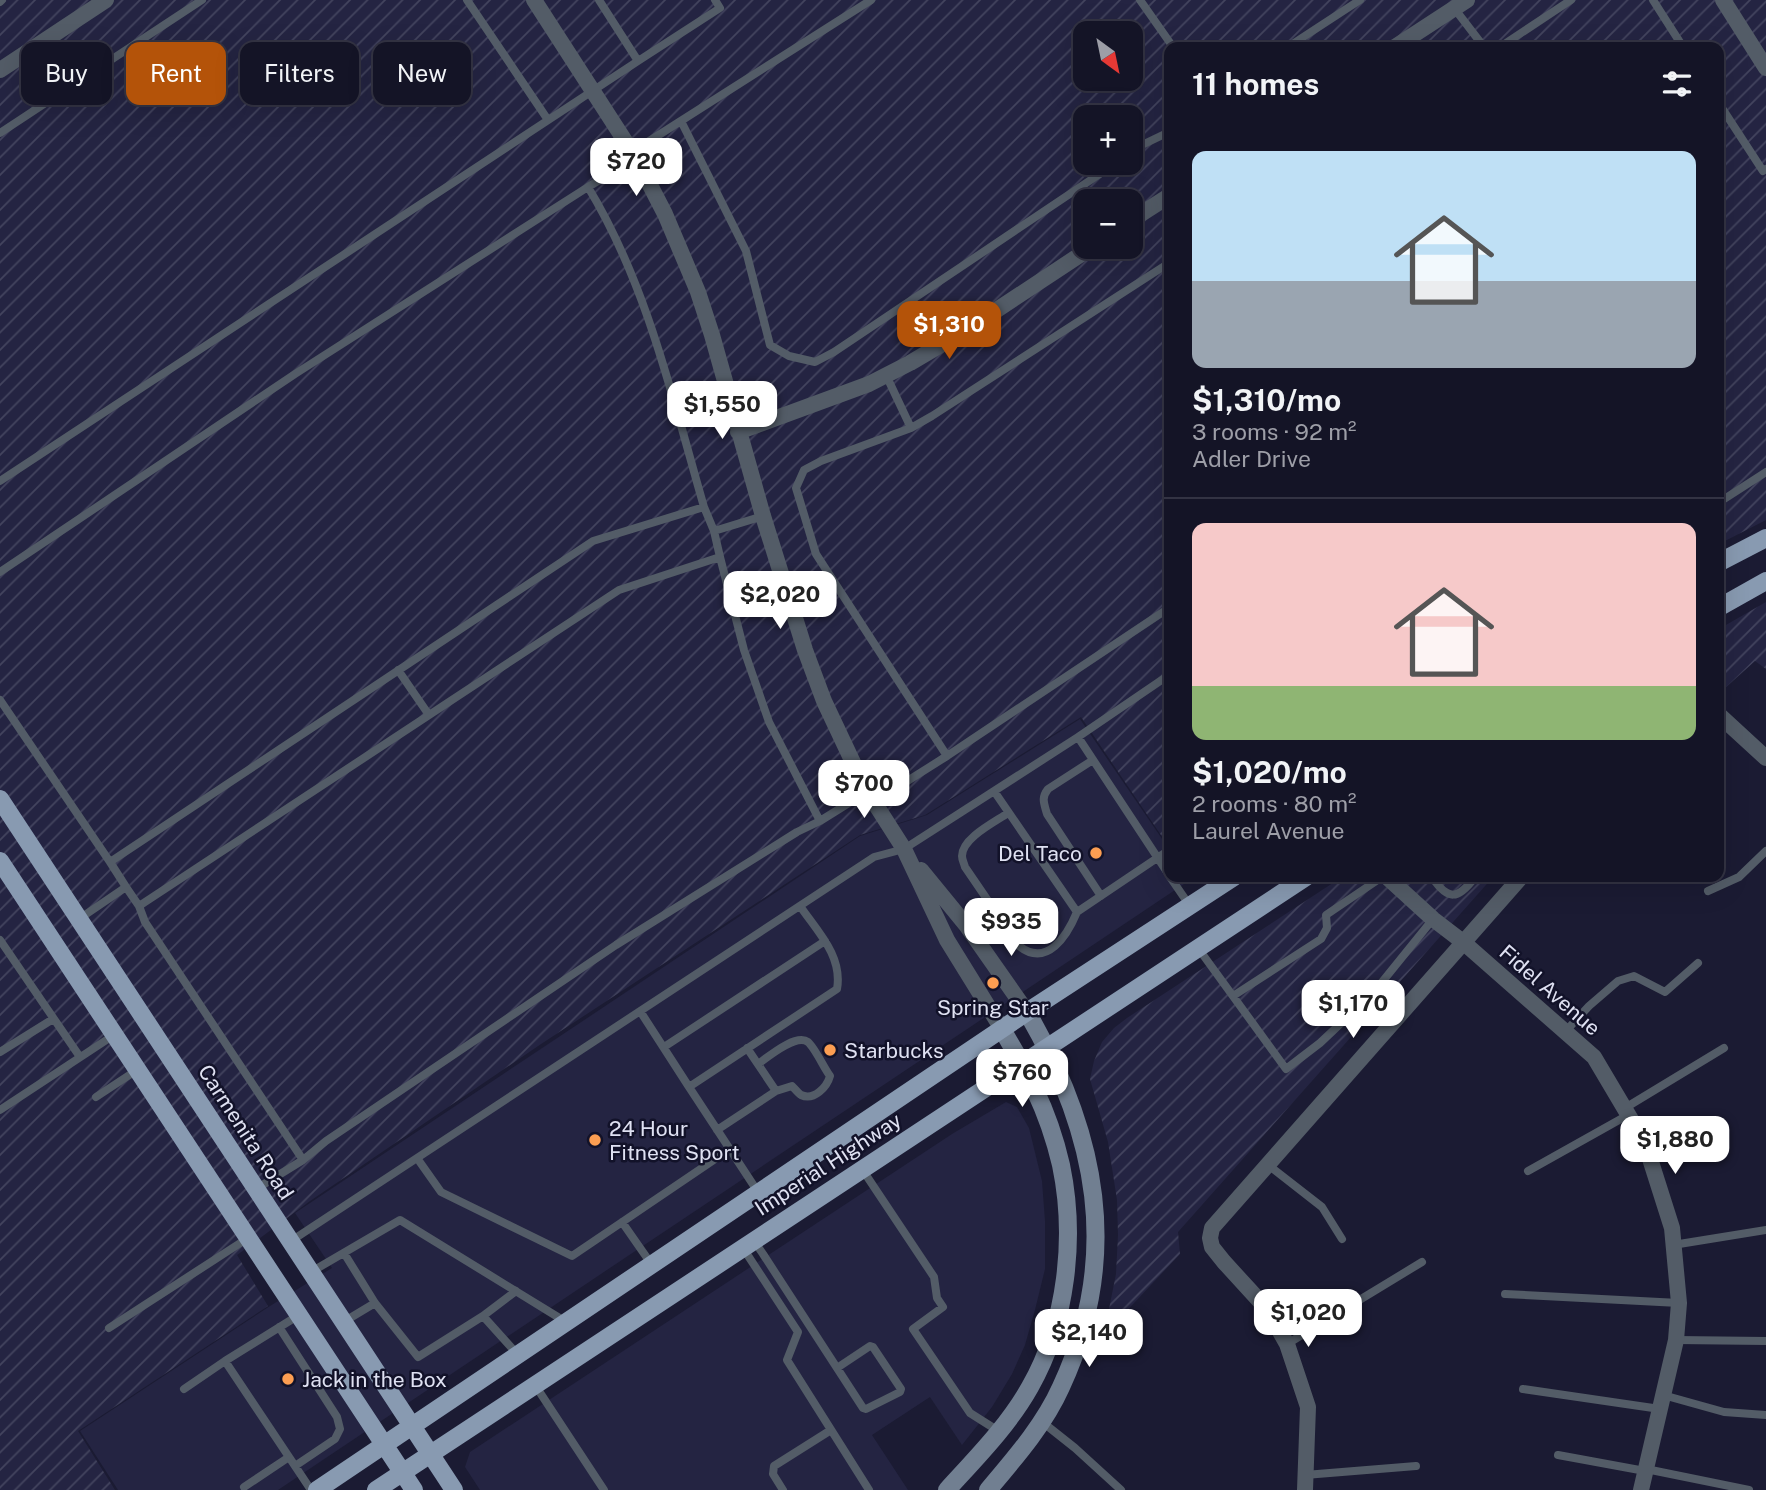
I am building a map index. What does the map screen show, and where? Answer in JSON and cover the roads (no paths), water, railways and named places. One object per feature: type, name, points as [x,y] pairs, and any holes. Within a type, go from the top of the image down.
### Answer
[{"type":"main road","points":[[1724,560],[1766,538]]},
{"type":"main road","points":[[1724,605],[1766,581]]},
{"type":"main road","name":"Carmenita Road","points":[[0,799],[454,1490]]},
{"type":"main road","points":[[0,861],[414,1490]]},
{"type":"main road","name":"Imperial Highway","points":[[317,1490],[1027,1012],[1226,882]]},
{"type":"main road","name":"Imperial Highway","points":[[376,1490],[1298,882]]},
{"type":"main road","points":[[988,1490],[1017,1456],[1061,1388],[1082,1331],[1096,1256],[1091,1175],[1077,1120],[1048,1047],[1027,1012]]},
{"type":"main road","points":[[947,1490],[1000,1432],[1031,1385],[1050,1343],[1062,1298],[1067,1257],[1066,1198],[1061,1165],[1034,1087],[1002,1029]]},
{"type":"street","points":[[0,70],[106,0]]},
{"type":"street","points":[[534,0],[634,155],[665,214],[698,292],[805,650],[846,751],[904,849],[966,925],[1027,1012]]},
{"type":"street","points":[[1723,0],[1766,68]]},
{"type":"street","points":[[1403,42],[1460,4]]},
{"type":"street","points":[[1143,213],[1164,199]]},
{"type":"street","points":[[738,432],[869,384],[910,363],[971,327],[1074,259]]},
{"type":"street","points":[[1724,720],[1766,758]]},
{"type":"street","points":[[904,849],[947,940],[1002,1029]]},
{"type":"street","name":"Fidel Avenue","points":[[1390,882],[1594,1057],[1645,1143],[1672,1228],[1679,1303],[1676,1339],[1641,1490]]},
{"type":"street","points":[[1305,1483],[1308,1406],[1287,1344],[1267,1309],[1212,1247],[1212,1228],[1517,882]]},
{"type":"lane","points":[[0,133],[202,0]]},
{"type":"lane","points":[[467,0],[548,120]]},
{"type":"lane","points":[[598,0],[638,61]]},
{"type":"lane","points":[[0,481],[720,8],[715,0]]},
{"type":"lane","points":[[0,572],[295,374],[588,187],[681,121],[871,0]]},
{"type":"lane","points":[[1140,0],[1169,42]]},
{"type":"lane","points":[[1296,42],[1360,0]]},
{"type":"lane","points":[[1508,42],[1571,0]]},
{"type":"lane","points":[[1653,0],[1680,42]]},
{"type":"lane","points":[[1460,4],[1480,42]]},
{"type":"lane","points":[[1724,111],[1765,173]]},
{"type":"lane","points":[[681,121],[746,251],[770,345],[789,356],[815,362],[845,345],[1098,175]]},
{"type":"lane","points":[[1143,145],[1164,134]]},
{"type":"lane","points":[[588,187],[624,255],[638,291],[713,531],[744,650],[769,722],[820,821]]},
{"type":"lane","points":[[947,756],[816,554],[796,488],[804,470],[821,461],[911,428],[1164,266]]},
{"type":"lane","points":[[886,375],[911,428]]},
{"type":"lane","points":[[1724,499],[1766,472]]},
{"type":"lane","points":[[110,862],[593,541],[704,508]]},
{"type":"lane","points":[[713,531],[763,516]]},
{"type":"lane","points":[[139,906],[619,590],[720,557]]},
{"type":"lane","points":[[257,1189],[616,944],[797,832],[871,797],[947,756],[1164,611]]},
{"type":"lane","points":[[398,670],[429,715]]},
{"type":"lane","points":[[291,1241],[874,857],[904,849],[1164,679]]},
{"type":"lane","points":[[0,700],[139,906],[145,922],[303,1160]]},
{"type":"lane","points":[[1078,737],[1164,867]]},
{"type":"lane","points":[[1093,760],[1048,789],[1044,795],[1044,803],[1047,814],[1101,896]]},
{"type":"lane","points":[[994,791],[1077,912]]},
{"type":"lane","points":[[1008,813],[970,839],[962,856],[965,867],[1019,946],[1025,950],[1041,954],[1053,949],[1071,928],[1077,912],[1164,854]]},
{"type":"lane","points":[[1707,891],[1739,877],[1766,851]]},
{"type":"lane","points":[[1174,882],[1190,906]]},
{"type":"lane","points":[[1233,996],[1321,939],[1327,928],[1326,915],[1376,882]]},
{"type":"lane","points":[[1435,882],[1441,891],[1450,894],[1457,894],[1471,882]]},
{"type":"lane","points":[[79,919],[126,887]]},
{"type":"lane","points":[[689,1087],[837,989],[839,976],[833,953],[800,906]]},
{"type":"lane","points":[[1198,948],[1286,1069],[1320,1043],[1374,992],[1433,919]]},
{"type":"lane","points":[[0,940],[80,1058]]},
{"type":"lane","points":[[664,1047],[825,941]]},
{"type":"lane","points":[[1565,1032],[1618,981],[1634,976],[1665,992],[1698,963]]},
{"type":"lane","points":[[640,1011],[759,1193]]},
{"type":"lane","points":[[0,1052],[53,1019]]},
{"type":"lane","points":[[0,1110],[114,1035]]},
{"type":"lane","points":[[717,1130],[776,1091],[792,1086],[800,1095],[807,1097],[828,1085],[830,1076],[809,1043],[802,1040],[794,1040],[758,1063]]},
{"type":"lane","points":[[747,1048],[776,1091]]},
{"type":"lane","points":[[1528,1171],[1724,1048]]},
{"type":"lane","points":[[96,1097],[137,1069]]},
{"type":"lane","points":[[416,1158],[441,1192],[572,1256],[730,1149]]},
{"type":"lane","points":[[1268,1165],[1322,1207],[1342,1239]]},
{"type":"lane","points":[[863,1169],[934,1277],[937,1298],[943,1307],[913,1329],[970,1413],[1000,1432]]},
{"type":"lane","points":[[311,1272],[400,1220],[567,1323]]},
{"type":"lane","points":[[622,1222],[652,1265]]},
{"type":"lane","points":[[1673,1245],[1766,1230]]},
{"type":"lane","points":[[109,1328],[248,1238]]},
{"type":"lane","points":[[749,1244],[863,1408],[866,1409],[900,1392],[901,1389],[873,1347],[870,1346],[837,1368]]},
{"type":"lane","points":[[749,1244],[798,1332],[787,1360],[869,1490]]},
{"type":"lane","points":[[344,1253],[375,1303],[418,1357],[483,1316],[516,1291]]},
{"type":"lane","points":[[1287,1344],[1422,1262]]},
{"type":"lane","points":[[1505,1294],[1679,1303]]},
{"type":"lane","points":[[344,1322],[375,1303]]},
{"type":"lane","points":[[184,1389],[299,1315]]},
{"type":"lane","points":[[483,1316],[518,1356]]},
{"type":"lane","points":[[279,1327],[337,1418],[340,1429],[335,1440],[295,1466]]},
{"type":"lane","points":[[1676,1339],[1766,1342]]},
{"type":"lane","points":[[225,1361],[311,1490]]},
{"type":"lane","points":[[535,1385],[604,1490]]},
{"type":"lane","points":[[1523,1389],[1766,1415]]},
{"type":"lane","points":[[1041,1421],[1121,1490]]},
{"type":"lane","points":[[783,1490],[773,1474],[774,1466],[831,1430]]},
{"type":"lane","points":[[1558,1455],[1749,1490]]},
{"type":"lane","points":[[243,1489],[289,1457]]},
{"type":"lane","points":[[1305,1483],[1416,1466]]},
{"type":"place","name":"Del Taco","points":[[1096,853]]},
{"type":"place","name":"Spring Star","points":[[993,983]]},
{"type":"place","name":"Starbucks","points":[[830,1050]]},
{"type":"place","name":"24 Hour Fitness Sport","points":[[595,1140]]},
{"type":"place","name":"Jack in the Box","points":[[288,1379]]}]
